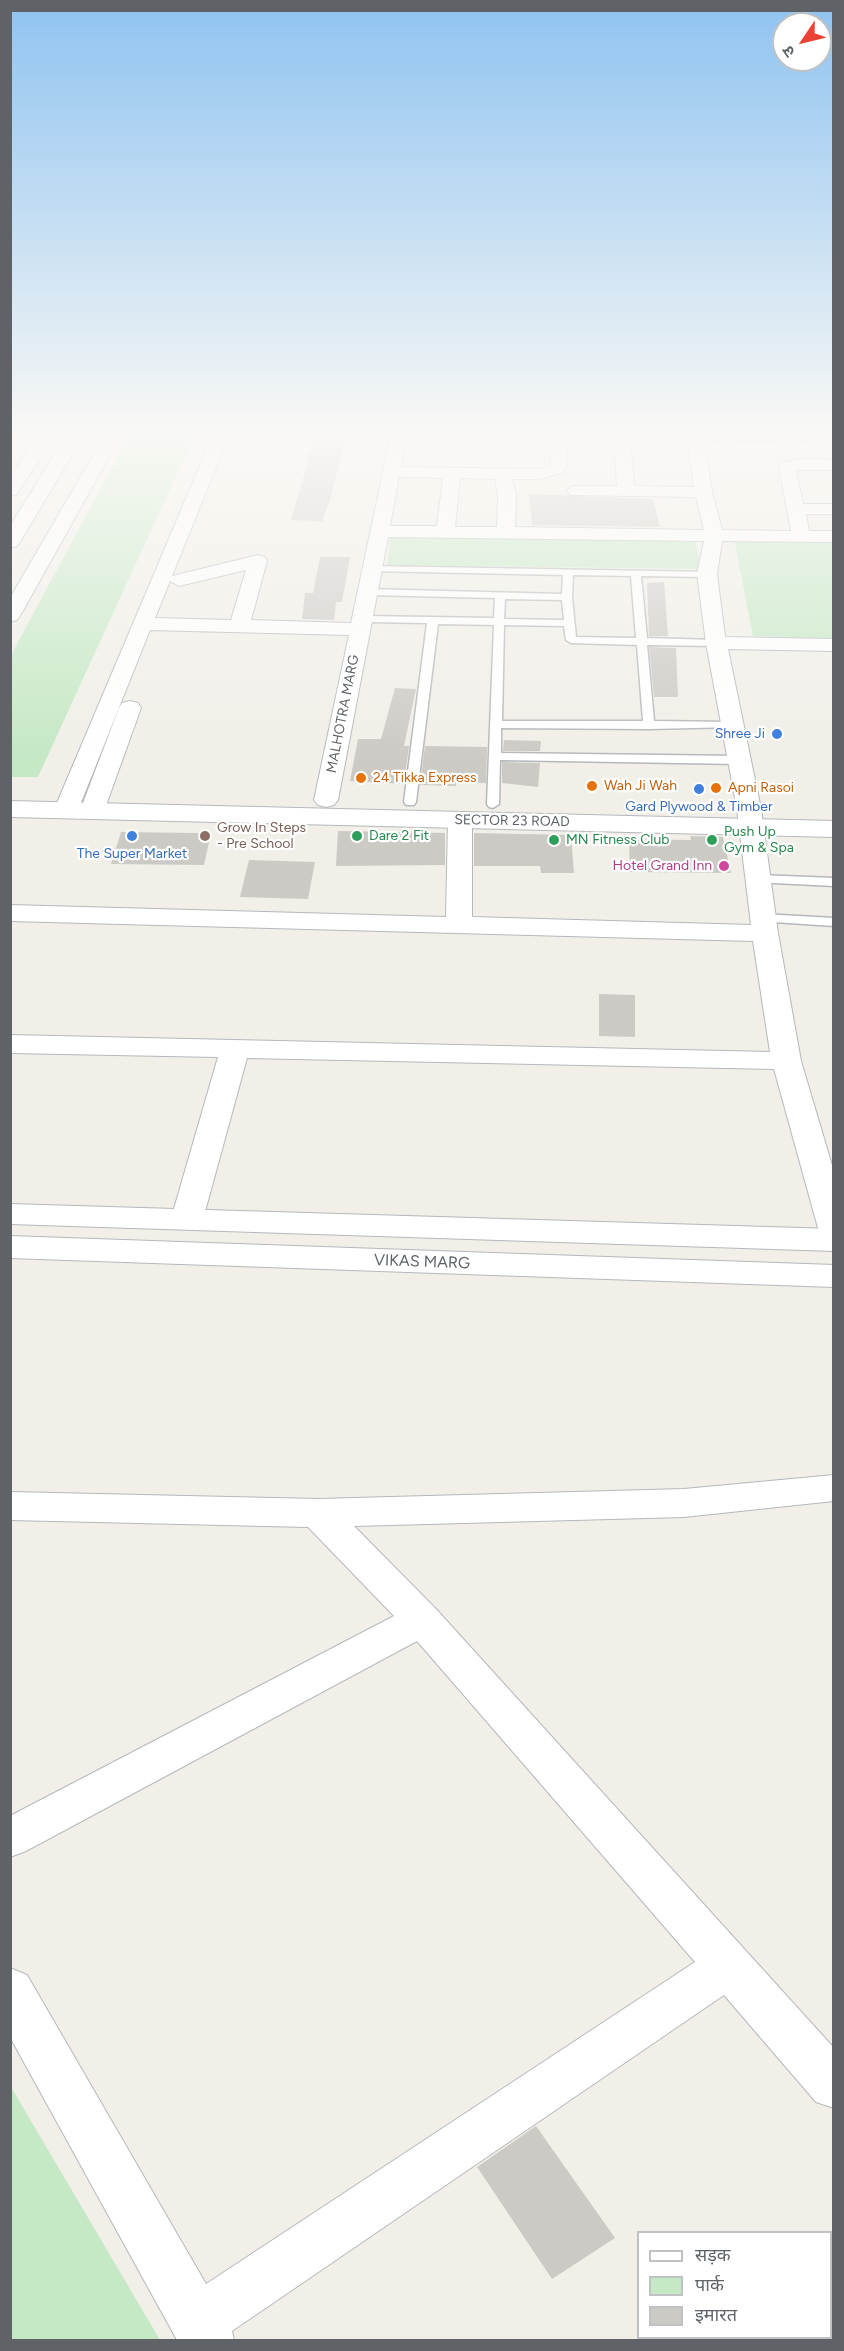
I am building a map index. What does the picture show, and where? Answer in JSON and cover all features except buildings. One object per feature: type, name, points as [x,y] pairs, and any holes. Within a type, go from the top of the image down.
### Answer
[{"type":"street","points":[[10,616],[53,540]]},
{"type":"street","points":[[95,803],[151,624],[182,540]]},
{"type":"street","points":[[70,802],[151,624],[179,580],[195,540]]},
{"type":"street","name":"MALHOTRA MARG","points":[[326,800],[378,540]]},
{"type":"street","points":[[713,540],[707,574],[716,643],[750,818],[764,926],[786,1061],[834,1228]]},
{"type":"street","points":[[179,580],[258,561],[239,626]]},
{"type":"street","points":[[151,624],[239,626],[362,624]]},
{"type":"street","points":[[716,643],[831,650]]},
{"type":"street","name":"SECTOR 23 ROAD","points":[[10,793],[70,802],[460,820],[750,818],[834,813]]},
{"type":"street","name":"SECTOR 23 ROAD","points":[[95,803],[326,800],[493,804],[750,818],[834,829]]},
{"type":"street","name":"SECTOR 23 ROAD","points":[[10,809],[70,802]]},
{"type":"street","points":[[459,924],[460,820]]},
{"type":"street","points":[[10,914],[459,924],[764,926]]},
{"type":"street","points":[[10,1044],[786,1061]]},
{"type":"street","points":[[187,1219],[235,1050]]},
{"type":"street","points":[[10,1214],[834,1239]]},
{"type":"street","name":"VIKAS MARG","points":[[10,1247],[834,1276]]},
{"type":"street","points":[[10,1506],[318,1513],[684,1503],[834,1488]]},
{"type":"street","points":[[318,1513],[422,1620],[834,2085]]},
{"type":"street","points":[[10,1838],[422,1620]]},
{"type":"street","points":[[10,1990],[202,2331],[728,1966]]},
{"type":"lane","points":[[372,569],[707,574]]},
{"type":"lane","points":[[568,572],[567,597],[571,640],[716,643]]},
{"type":"lane","points":[[636,573],[649,726]]},
{"type":"lane","points":[[368,592],[567,597]]},
{"type":"lane","points":[[493,804],[500,596]]},
{"type":"lane","points":[[362,624],[434,620],[570,622]]},
{"type":"lane","points":[[410,802],[434,620]]},
{"type":"lane","points":[[496,724],[733,725]]},
{"type":"lane","points":[[495,756],[739,760]]},
{"type":"lane","points":[[759,879],[834,882]]},
{"type":"lane","points":[[764,926],[834,922]]},
{"type":"green space","points":[[73,540],[147,540],[38,777],[11,777],[11,655]]},
{"type":"green space","points":[[390,540],[695,540],[701,569],[387,565]]},
{"type":"green space","points":[[734,540],[833,541],[833,638],[753,636]]},
{"type":"green space","points":[[11,2087],[160,2340],[11,2340]]},
{"type":"place","name":"Shree Ji","points":[[777,734]]},
{"type":"place","name":"24 Tikka Express","points":[[361,778]]},
{"type":"place","name":"Wah Ji Wah","points":[[592,786]]},
{"type":"place","name":"Apni Rasoi","points":[[716,788]]},
{"type":"place","name":"Gard Plywood & Timber","points":[[699,789]]},
{"type":"place","name":"The Super Market","points":[[132,836]]},
{"type":"place","name":"Grow In Steps - Pre School","points":[[205,836]]},
{"type":"place","name":"Dare 2 Fit","points":[[357,836]]},
{"type":"place","name":"MN Fitness Club","points":[[554,840]]},
{"type":"place","name":"Push Up Gym & Spa","points":[[712,840]]},
{"type":"place","name":"Hotel Grand Inn","points":[[724,866]]}]
